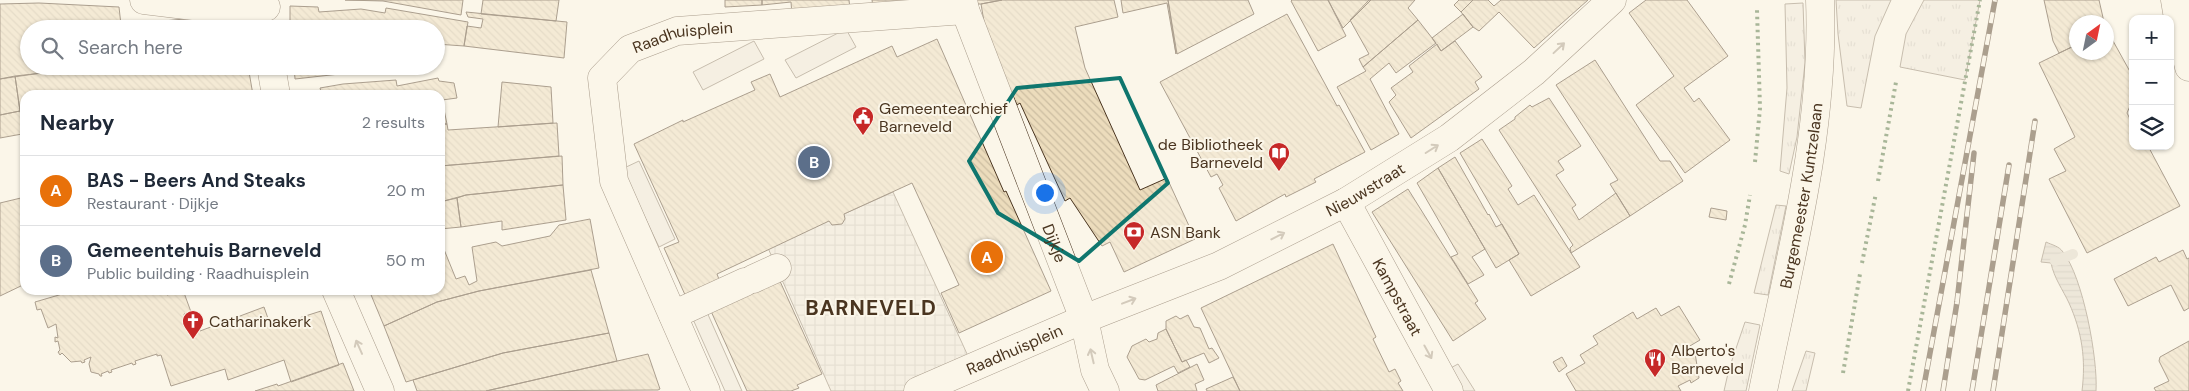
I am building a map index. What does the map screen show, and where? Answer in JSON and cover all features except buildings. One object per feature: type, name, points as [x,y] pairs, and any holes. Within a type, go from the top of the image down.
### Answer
[{"type":"street","points":[[144,0],[236,11],[266,12]]},
{"type":"street","name":"Nieuwstraat","points":[[1084,319],[1219,266],[1346,202],[1449,138],[1534,72],[1612,0]]},
{"type":"street","name":"Burgemeester Kuntzelaan","points":[[1763,391],[1813,139],[1821,64],[1820,0]]},
{"type":"street","points":[[2175,0],[2189,67]]},
{"type":"street","name":"Raadhuisplein","points":[[706,391],[614,181],[602,78],[630,49],[677,31],[888,16],[964,5]]},
{"type":"street","name":"Dijkje","points":[[964,5],[1084,319],[1095,370],[1105,391]]},
{"type":"street","points":[[273,75],[275,90]]},
{"type":"street","name":"Kampstraat","points":[[1346,202],[1449,391]]},
{"type":"street","points":[[673,315],[758,276]]},
{"type":"street","points":[[338,295],[380,391]]},
{"type":"street","name":"Raadhuisplein","points":[[918,391],[1084,319]]},
{"type":"highlighted area","points":[[1120,78],[1168,183],[1079,261],[998,213],[969,161],[1017,88]]},
{"type":"green space","points":[[1836,0],[1891,0],[1875,36],[1861,108],[1847,106],[1838,34]]},
{"type":"green space","points":[[1924,0],[1980,0],[1965,80],[1900,67],[1906,34]]},
{"type":"green space","points":[[1803,3],[1805,63],[1797,137],[1789,174],[1780,171],[1787,88],[1785,4]]},
{"type":"green space","points":[[1776,205],[1786,206],[1768,295],[1754,293]]},
{"type":"green space","points":[[1745,322],[1760,325],[1746,391],[1724,391],[1729,369]]},
{"type":"green space","points":[[1806,351],[1815,353],[1806,391],[1792,391]]},
{"type":"shaded area","points":[[846,29],[856,47],[796,78],[785,60]]},
{"type":"shaded area","points":[[754,41],[764,59],[703,90],[693,72]]},
{"type":"shaded area","points":[[639,161],[675,239],[659,247],[622,169]]},
{"type":"shaded area","points":[[893,192],[973,367],[918,391],[831,391],[768,248]]},
{"type":"shaded area","points":[[2046,242],[2061,250],[2077,280],[2092,340],[2096,391],[2082,391],[2083,357],[2080,335],[2069,303],[2056,279],[2051,263],[2041,262]]},
{"type":"shaded area","points":[[706,310],[742,391],[725,391],[692,317]]},
{"type":"shaded area","points":[[1458,364],[1475,391],[1460,391],[1447,370]]},
{"type":"waterway","points":[[2055,261],[2073,254]]},
{"type":"railway","points":[[1923,391],[1995,0]]},
{"type":"railway","points":[[1993,391],[2035,121]]},
{"type":"railway","points":[[1943,391],[1957,302],[1974,153]]},
{"type":"railway","points":[[1972,391],[2009,165]]},
{"type":"hedge","points":[[1908,391],[1980,0]]},
{"type":"hedge","points":[[1755,162],[1760,108],[1757,10]]},
{"type":"hedge","points":[[1878,181],[1896,82]]},
{"type":"hedge","points":[[1862,263],[1876,193]]},
{"type":"hedge","points":[[1729,284],[1745,225],[1750,195]]},
{"type":"hedge","points":[[1843,373],[1860,274]]},
{"type":"place","name":"Gemeentearchief Barneveld","points":[[863,136]]},
{"type":"place","name":"Gemeentehuis Barneveld","points":[[814,162]]},
{"type":"place","name":"de Bibliotheek Barneveld","points":[[1279,172]]},
{"type":"place","name":"ASN Bank","points":[[1134,251]]},
{"type":"place","name":"BAS - Beers And Steaks","points":[[987,257]]},
{"type":"place","name":"Catharinakerk","points":[[193,340]]},
{"type":"place","name":"Alberto's Barneveld","points":[[1655,378]]},
{"type":"district","name":"BARNEVELD","points":[[871,308]]}]
